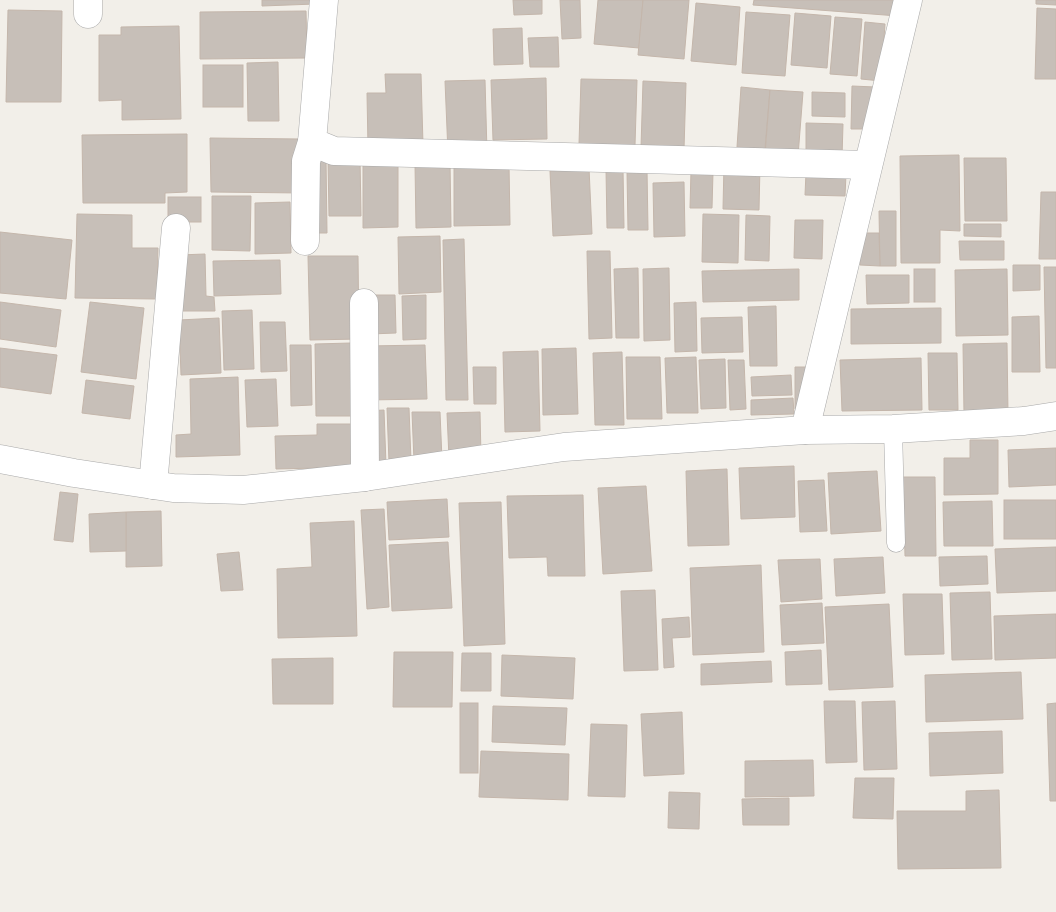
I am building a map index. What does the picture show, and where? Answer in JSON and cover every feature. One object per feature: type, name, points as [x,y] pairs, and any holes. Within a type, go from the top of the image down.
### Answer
[{"type":"street","points":[[305,241],[306,161],[312,142],[324,0]]},
{"type":"street","points":[[805,430],[908,0]]},
{"type":"street","points":[[312,142],[334,152],[347,153],[868,165]]},
{"type":"street","points":[[153,485],[176,228]]},
{"type":"street","points":[[364,303],[364,477]]},
{"type":"street","points":[[0,459],[173,488],[243,490],[364,477],[564,447],[805,430],[893,429],[1024,421],[1056,416]]},
{"type":"lane","points":[[893,429],[896,543]]},
{"type":"building","points":[[262,0],[315,0],[315,4],[262,6]]},
{"type":"building","points":[[513,0],[542,0],[542,14],[514,15]]},
{"type":"building","points":[[560,0],[580,0],[581,38],[562,39]]},
{"type":"building","points":[[598,0],[643,0],[639,48],[594,44]]},
{"type":"building","points":[[643,0],[689,0],[684,59],[638,55]]},
{"type":"building","points":[[754,0],[899,0],[898,16],[753,5]]},
{"type":"building","points":[[1036,0],[1056,0],[1056,5],[1036,4]]},
{"type":"building","points":[[696,3],[740,7],[736,65],[691,61]]},
{"type":"building","points":[[1037,8],[1056,9],[1056,79],[1035,79]]},
{"type":"building","points":[[8,10],[62,11],[61,102],[6,102]]},
{"type":"building","points":[[306,11],[307,58],[200,59],[200,12]]},
{"type":"building","points":[[746,12],[790,15],[785,76],[742,73]]},
{"type":"building","points":[[795,13],[831,16],[827,68],[791,65]]},
{"type":"building","points":[[835,17],[862,19],[857,76],[830,74]]},
{"type":"building","points":[[865,22],[885,24],[881,81],[861,79]]},
{"type":"building","points":[[179,26],[181,119],[122,120],[122,100],[99,101],[99,35],[121,35],[121,27]]},
{"type":"building","points":[[522,28],[523,64],[494,65],[493,29]]},
{"type":"building","points":[[558,37],[559,67],[530,67],[528,38]]},
{"type":"building","points":[[278,62],[279,121],[248,121],[247,63]]},
{"type":"building","points":[[203,65],[243,65],[243,107],[203,107]]},
{"type":"building","points":[[385,74],[421,74],[423,145],[368,147],[367,93],[386,93]]},
{"type":"building","points":[[546,78],[547,139],[493,140],[491,80]]},
{"type":"building","points":[[581,79],[637,80],[635,145],[579,144]]},
{"type":"building","points":[[485,80],[487,152],[448,153],[445,81]]},
{"type":"building","points":[[643,81],[686,83],[684,149],[641,148]]},
{"type":"building","points":[[852,86],[875,87],[873,129],[851,129]]},
{"type":"building","points":[[741,87],[770,90],[765,149],[737,147]]},
{"type":"building","points":[[770,90],[803,92],[798,156],[765,154]]},
{"type":"building","points":[[812,92],[845,93],[845,117],[812,116]]},
{"type":"building","points":[[806,123],[843,124],[842,157],[806,156]]},
{"type":"building","points":[[187,134],[187,192],[165,193],[165,203],[83,203],[82,135]]},
{"type":"building","points":[[210,138],[301,139],[301,193],[211,192]]},
{"type":"building","points":[[959,155],[960,231],[940,230],[940,263],[901,263],[900,156]]},
{"type":"building","points":[[360,158],[361,216],[329,216],[328,159]]},
{"type":"building","points":[[964,158],[1006,158],[1007,221],[965,221]]},
{"type":"building","points":[[326,159],[327,233],[310,233],[308,160]]},
{"type":"building","points":[[363,163],[398,163],[398,227],[363,228]]},
{"type":"building","points":[[450,163],[451,227],[416,228],[415,164]]},
{"type":"building","points":[[724,164],[760,165],[759,210],[723,209]]},
{"type":"building","points":[[509,165],[510,225],[454,226],[454,166]]},
{"type":"building","points":[[589,168],[592,234],[553,236],[550,171]]},
{"type":"building","points":[[606,169],[623,169],[624,228],[607,228]]},
{"type":"building","points":[[647,170],[648,230],[628,230],[627,171]]},
{"type":"building","points":[[691,171],[713,172],[712,208],[690,208]]},
{"type":"building","points":[[806,173],[846,174],[845,196],[805,195]]},
{"type":"building","points":[[684,182],[685,236],[654,237],[653,183]]},
{"type":"building","points":[[1041,192],[1056,192],[1056,259],[1039,259]]},
{"type":"building","points":[[212,196],[251,196],[250,251],[212,250]]},
{"type":"building","points":[[168,197],[201,197],[201,222],[168,222]]},
{"type":"building","points":[[290,202],[291,253],[255,254],[255,203]]},
{"type":"building","points":[[879,211],[896,211],[896,266],[880,266]]},
{"type":"building","points":[[77,214],[132,215],[132,248],[158,248],[157,299],[75,298]]},
{"type":"building","points":[[703,214],[739,215],[738,263],[702,262]]},
{"type":"building","points":[[746,215],[770,216],[769,261],[745,260]]},
{"type":"building","points":[[795,220],[823,220],[822,259],[794,258]]},
{"type":"building","points":[[964,224],[1001,224],[1001,237],[964,236]]},
{"type":"building","points":[[0,232],[72,240],[66,299],[0,293]]},
{"type":"building","points":[[860,233],[879,233],[880,266],[860,265]]},
{"type":"building","points":[[440,236],[441,292],[399,294],[398,237]]},
{"type":"building","points":[[464,239],[468,400],[446,400],[443,240]]},
{"type":"building","points":[[959,241],[1004,241],[1004,260],[960,260]]},
{"type":"building","points":[[587,251],[610,251],[612,338],[589,339]]},
{"type":"building","points":[[205,254],[206,296],[214,297],[215,311],[180,311],[179,255]]},
{"type":"building","points":[[308,256],[358,256],[359,339],[310,340]]},
{"type":"building","points":[[280,260],[281,294],[214,296],[213,261]]},
{"type":"building","points":[[1013,265],[1040,265],[1040,290],[1013,291]]},
{"type":"building","points":[[1044,267],[1056,267],[1056,368],[1046,368]]},
{"type":"building","points":[[638,268],[639,338],[616,338],[614,269]]},
{"type":"building","points":[[669,268],[670,340],[644,341],[643,269]]},
{"type":"building","points":[[799,269],[799,300],[703,302],[702,271]]},
{"type":"building","points":[[914,269],[935,269],[935,302],[914,302]]},
{"type":"building","points":[[1007,269],[1008,335],[956,336],[955,270]]},
{"type":"building","points":[[866,275],[909,275],[909,303],[867,304]]},
{"type":"building","points":[[370,295],[395,295],[396,333],[370,334]]},
{"type":"building","points":[[426,295],[426,339],[403,340],[402,296]]},
{"type":"building","points":[[0,302],[61,310],[56,347],[0,339]]},
{"type":"building","points":[[90,302],[144,308],[136,379],[81,372]]},
{"type":"building","points":[[696,302],[697,351],[675,352],[674,303]]},
{"type":"building","points":[[776,306],[777,366],[750,366],[748,307]]},
{"type":"building","points":[[941,308],[941,343],[851,344],[851,309]]},
{"type":"building","points":[[252,310],[254,369],[224,370],[222,311]]},
{"type":"building","points":[[1039,316],[1040,372],[1012,372],[1012,317]]},
{"type":"building","points":[[742,317],[743,352],[702,353],[701,318]]},
{"type":"building","points":[[219,318],[221,373],[181,375],[179,320]]},
{"type":"building","points":[[260,322],[285,322],[287,371],[261,372]]},
{"type":"building","points":[[351,343],[353,416],[316,416],[315,344]]},
{"type":"building","points":[[1007,343],[1008,414],[964,414],[963,344]]},
{"type":"building","points":[[290,345],[311,345],[312,405],[291,406]]},
{"type":"building","points":[[425,345],[427,399],[367,400],[367,346]]},
{"type":"building","points":[[0,348],[57,355],[51,394],[0,387]]},
{"type":"building","points":[[576,348],[578,414],[543,415],[542,349]]},
{"type":"building","points":[[538,351],[540,431],[505,432],[503,352]]},
{"type":"building","points":[[622,352],[624,425],[595,425],[593,353]]},
{"type":"building","points":[[928,353],[957,353],[958,410],[929,410]]},
{"type":"building","points":[[626,357],[660,357],[662,419],[627,419]]},
{"type":"building","points":[[696,357],[698,413],[667,413],[665,358]]},
{"type":"building","points":[[921,358],[922,410],[842,411],[840,360]]},
{"type":"building","points":[[725,359],[726,408],[701,409],[699,360]]},
{"type":"building","points":[[728,360],[744,360],[746,409],[730,410]]},
{"type":"building","points":[[473,367],[496,367],[496,404],[474,404]]},
{"type":"building","points":[[795,367],[808,367],[810,408],[795,409]]},
{"type":"building","points":[[791,375],[792,395],[752,396],[751,377]]},
{"type":"building","points":[[238,377],[240,455],[176,457],[176,435],[191,434],[190,379]]},
{"type":"building","points":[[276,379],[278,426],[247,427],[245,380]]},
{"type":"building","points":[[86,380],[134,386],[130,419],[82,413]]},
{"type":"building","points":[[793,398],[794,414],[751,415],[751,400]]},
{"type":"building","points":[[387,408],[409,408],[411,461],[389,462]]},
{"type":"building","points":[[384,410],[386,465],[368,466],[366,411]]},
{"type":"building","points":[[412,412],[440,412],[442,460],[414,461]]},
{"type":"building","points":[[480,412],[481,457],[449,458],[447,413]]},
{"type":"building","points":[[317,424],[353,424],[355,478],[318,478],[318,468],[276,469],[275,436],[317,435]]},
{"type":"building","points":[[970,440],[998,440],[998,494],[944,495],[944,458],[970,458]]},
{"type":"building","points":[[1056,448],[1056,485],[1009,487],[1008,450]]},
{"type":"building","points":[[794,466],[795,517],[741,519],[739,468]]},
{"type":"building","points":[[727,469],[729,545],[688,546],[686,471]]},
{"type":"building","points":[[877,471],[881,531],[831,534],[828,473]]},
{"type":"building","points":[[903,477],[935,477],[936,556],[905,556]]},
{"type":"building","points":[[824,480],[827,531],[800,532],[798,481]]},
{"type":"building","points":[[646,486],[652,571],[603,574],[598,488]]},
{"type":"building","points":[[60,492],[78,494],[73,542],[54,540]]},
{"type":"building","points":[[583,495],[585,576],[548,576],[547,557],[509,558],[507,496]]},
{"type":"building","points":[[447,499],[449,537],[389,540],[387,502]]},
{"type":"building","points":[[1004,500],[1056,500],[1056,539],[1004,539]]},
{"type":"building","points":[[992,501],[993,546],[944,546],[943,502]]},
{"type":"building","points":[[501,502],[505,644],[464,646],[459,503]]},
{"type":"building","points":[[384,509],[389,607],[367,609],[361,510]]},
{"type":"building","points":[[161,511],[162,566],[126,567],[126,512]]},
{"type":"building","points":[[126,512],[126,551],[90,552],[89,514]]},
{"type":"building","points":[[354,521],[357,636],[278,638],[277,569],[312,567],[310,523]]},
{"type":"building","points":[[448,542],[452,608],[392,611],[389,545]]},
{"type":"building","points":[[1056,547],[1056,591],[997,593],[995,549]]},
{"type":"building","points":[[239,552],[243,590],[221,591],[217,554]]},
{"type":"building","points":[[987,556],[988,584],[940,586],[939,557]]},
{"type":"building","points":[[883,557],[885,593],[836,596],[834,559]]},
{"type":"building","points":[[820,559],[822,599],[781,602],[778,560]]},
{"type":"building","points":[[761,565],[764,652],[693,655],[690,568]]},
{"type":"building","points":[[655,590],[658,670],[624,671],[621,591]]},
{"type":"building","points":[[990,592],[992,659],[952,660],[950,593]]},
{"type":"building","points":[[903,594],[942,594],[944,654],[905,655]]},
{"type":"building","points":[[822,603],[824,643],[782,645],[780,605]]},
{"type":"building","points":[[889,604],[893,687],[829,690],[825,607]]},
{"type":"building","points":[[1056,614],[1056,658],[995,660],[994,616]]},
{"type":"building","points":[[689,617],[690,637],[672,638],[674,667],[664,668],[662,619]]},
{"type":"building","points":[[821,650],[822,684],[786,685],[785,652]]},
{"type":"building","points":[[394,652],[453,652],[452,707],[393,707]]},
{"type":"building","points":[[462,653],[491,653],[491,691],[461,691]]},
{"type":"building","points":[[502,655],[575,658],[573,699],[501,696]]},
{"type":"building","points":[[333,658],[333,704],[273,704],[272,659]]},
{"type":"building","points":[[771,661],[772,682],[701,685],[701,664]]},
{"type":"building","points":[[1021,672],[1023,719],[926,722],[925,675]]},
{"type":"building","points":[[824,701],[855,701],[857,762],[826,763]]},
{"type":"building","points":[[895,701],[897,769],[864,770],[862,702]]},
{"type":"building","points":[[460,703],[478,703],[478,773],[460,773]]},
{"type":"building","points":[[1056,703],[1056,801],[1050,801],[1047,704]]},
{"type":"building","points":[[493,706],[567,708],[565,745],[492,742]]},
{"type":"building","points":[[682,712],[684,774],[644,776],[641,714]]},
{"type":"building","points":[[591,724],[627,725],[625,797],[588,796]]},
{"type":"building","points":[[1002,731],[1003,773],[930,776],[929,733]]},
{"type":"building","points":[[481,751],[569,754],[568,800],[479,797]]},
{"type":"building","points":[[813,760],[814,796],[745,797],[745,761]]},
{"type":"building","points":[[855,778],[894,778],[893,819],[853,818]]},
{"type":"building","points":[[999,790],[1001,868],[898,869],[897,811],[966,811],[966,791]]},
{"type":"building","points":[[669,792],[700,793],[699,829],[668,828]]},
{"type":"building","points":[[789,798],[789,825],[743,825],[742,799]]}]
